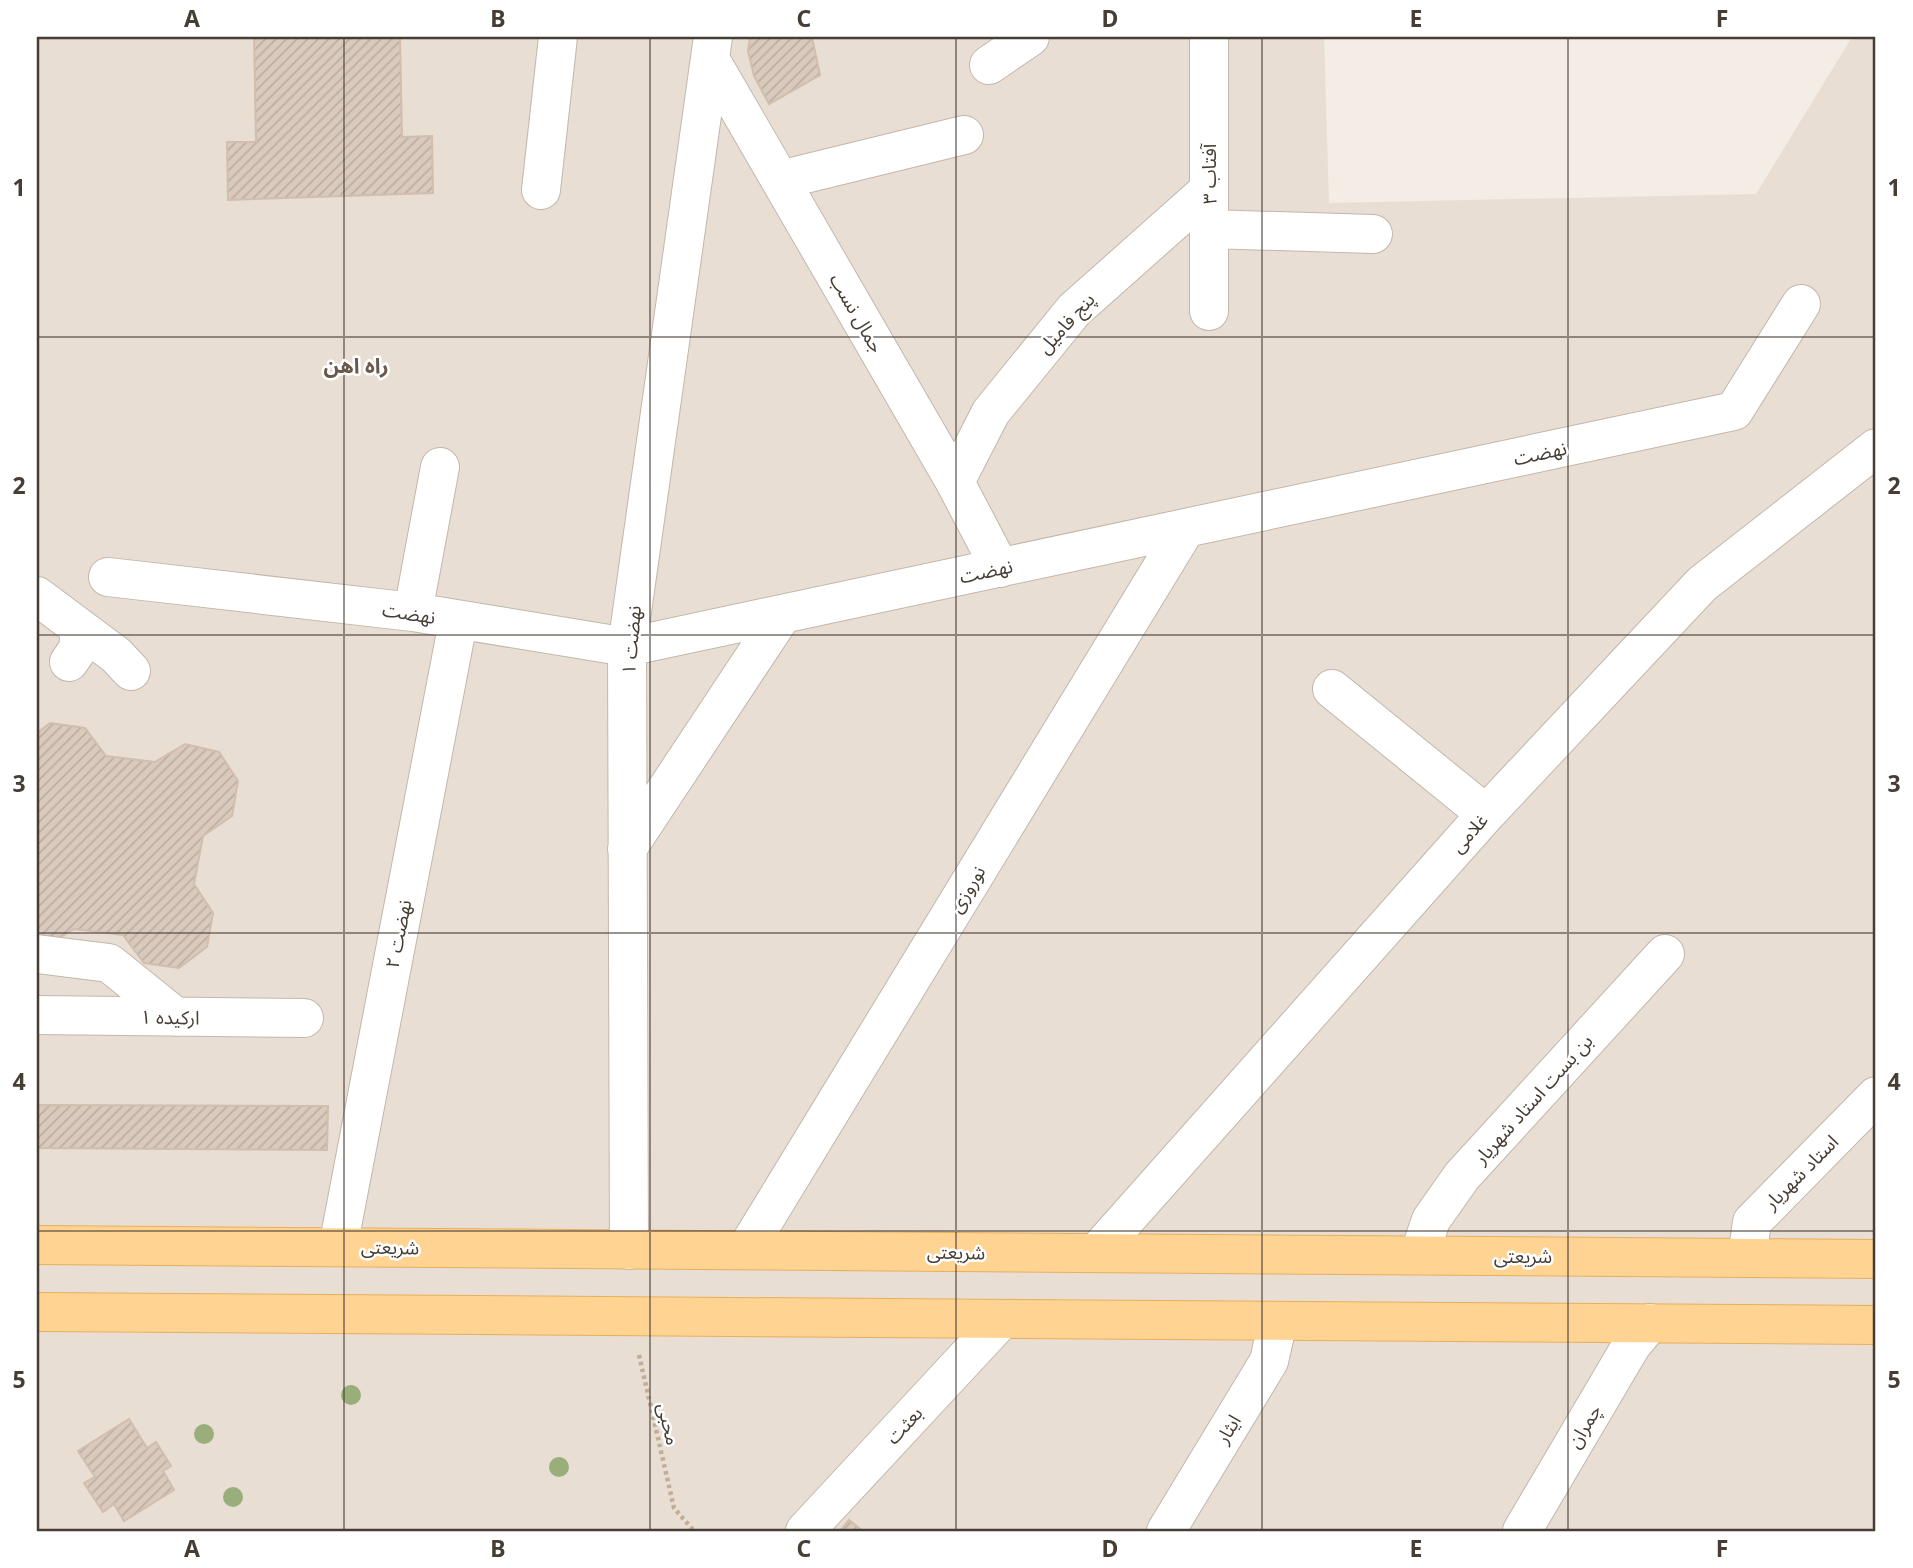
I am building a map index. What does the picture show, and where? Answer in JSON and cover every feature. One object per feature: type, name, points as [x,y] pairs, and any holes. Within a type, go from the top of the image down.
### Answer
[{"type":"main road","name":"شریعتی","points":[[37,1245],[1876,1259]]},
{"type":"main road","points":[[37,1312],[1876,1325]]},
{"type":"street","points":[[541,190],[558,37]]},
{"type":"street","points":[[989,65],[1030,37]]},
{"type":"street","name":"آفتاب ۳","points":[[1209,37],[1209,312]]},
{"type":"street","name":"جمال نسب","points":[[712,48],[780,180],[955,482],[1000,568]]},
{"type":"street","name":"نهضت ۱","points":[[629,1250],[627,648],[712,48]]},
{"type":"street","points":[[780,180],[964,135]]},
{"type":"street","name":"پنج فامیل","points":[[955,482],[991,412],[1074,310],[1209,190]]},
{"type":"street","points":[[1209,229],[1373,234]]},
{"type":"street","name":"نهضت","points":[[107,578],[413,612],[458,622],[627,648],[1734,411],[1801,304]]},
{"type":"street","name":"غلامی","points":[[1096,1253],[1486,814],[1702,584],[1876,448]]},
{"type":"street","points":[[413,612],[440,467]]},
{"type":"street","name":"نوروزی","points":[[746,1250],[1186,528]]},
{"type":"street","points":[[37,596],[75,645],[116,655],[131,671]]},
{"type":"street","points":[[627,849],[782,615]]},
{"type":"street","name":"نهضت ۲","points":[[338,1247],[458,622]]},
{"type":"street","points":[[1332,689],[1486,814]]},
{"type":"street","points":[[37,954],[109,963],[176,1017]]},
{"type":"street","name":"بن بست استاد شهریار","points":[[1419,1255],[1431,1220],[1462,1176],[1665,954]]},
{"type":"street","name":"ارکیده ۱","points":[[37,1016],[304,1018]]},
{"type":"street","name":"استاد شهریار","points":[[1747,1258],[1752,1222],[1876,1096]]},
{"type":"street","name":"بعثت","points":[[805,1531],[1002,1319]]},
{"type":"street","name":"ایثار","points":[[1166,1531],[1269,1361],[1278,1321]]},
{"type":"street","name":"چمران","points":[[1522,1531],[1631,1346],[1650,1323]]},
{"type":"path","name":"محبی","points":[[629,1316],[674,1508],[694,1531]]},
{"type":"shaded area","points":[[37,37],[1324,37],[1329,203],[1756,194],[1852,37],[1876,37],[1876,1531],[37,1531]]},
{"type":"building","points":[[254,37],[400,37],[402,137],[432,136],[433,193],[228,200],[227,142],[256,142]]},
{"type":"building","points":[[750,37],[812,37],[820,75],[769,104],[754,76],[748,51]]},
{"type":"building","points":[[50,723],[85,728],[106,756],[155,762],[185,744],[219,752],[238,781],[232,816],[203,836],[194,884],[213,913],[207,947],[179,968],[144,963],[123,935],[74,929],[44,947],[37,945],[37,733]]},
{"type":"building","points":[[37,1105],[328,1106],[327,1150],[37,1148]]},
{"type":"building","points":[[129,1419],[147,1448],[156,1442],[171,1466],[163,1471],[174,1490],[124,1521],[114,1504],[103,1512],[84,1483],[95,1477],[78,1451]]},
{"type":"building","points":[[849,1520],[863,1531],[840,1531]]},
{"type":"district","name":"راه اهن","points":[[356,366]]}]
